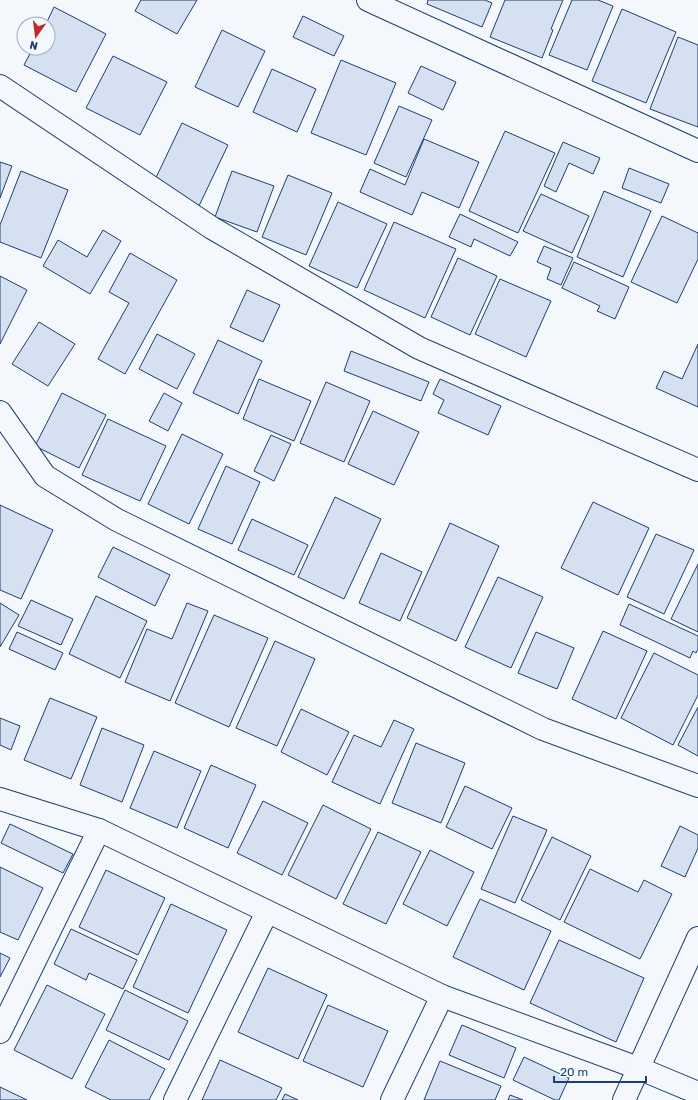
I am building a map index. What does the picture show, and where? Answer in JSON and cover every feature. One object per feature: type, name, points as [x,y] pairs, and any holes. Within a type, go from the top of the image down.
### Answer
[{"type":"street","points":[[368,0],[698,151]]},
{"type":"street","points":[[0,86],[212,228],[419,348],[698,470]]},
{"type":"street","points":[[0,412],[44,476],[117,520],[543,729],[698,786]]},
{"type":"street","points":[[0,801],[99,830],[442,996],[638,1068],[698,1093]]},
{"type":"street","points":[[0,1032],[99,830]]},
{"type":"street","points":[[175,1100],[267,912]]},
{"type":"street","points":[[624,1100],[698,938]]},
{"type":"street","points":[[392,1100],[442,996]]},
{"type":"building","points":[[141,0],[197,0],[177,34],[135,11]]},
{"type":"building","points":[[428,0],[485,0],[492,3],[482,27],[427,4]]},
{"type":"building","points":[[505,0],[563,0],[551,29],[553,30],[542,58],[490,37]]},
{"type":"building","points":[[572,0],[598,0],[613,6],[587,70],[549,55]]},
{"type":"building","points":[[54,7],[106,34],[76,92],[24,65],[29,56],[56,56],[56,16],[50,16]]},
{"type":"building","points":[[622,9],[676,32],[646,103],[592,81]]},
{"type":"building","points":[[303,16],[344,36],[334,56],[293,37]]},
{"type":"building","points":[[222,30],[265,51],[238,107],[195,87]]},
{"type":"building","points":[[678,37],[698,45],[698,127],[650,109]]},
{"type":"building","points":[[113,56],[167,82],[140,135],[86,108]]},
{"type":"building","points":[[341,60],[396,83],[366,155],[311,133]]},
{"type":"building","points":[[421,66],[456,82],[443,110],[408,93]]},
{"type":"building","points":[[272,69],[316,89],[297,132],[253,112]]},
{"type":"building","points":[[399,106],[432,120],[406,177],[374,163]]},
{"type":"building","points":[[182,123],[228,145],[198,208],[152,186]]},
{"type":"building","points":[[505,131],[555,153],[518,233],[469,211]]},
{"type":"building","points":[[424,139],[479,162],[459,208],[422,192],[412,215],[360,192],[370,169],[405,185]]},
{"type":"building","points":[[563,142],[600,158],[593,174],[569,163],[556,192],[544,186]]},
{"type":"building","points":[[0,162],[12,166],[0,198]]},
{"type":"building","points":[[629,168],[669,184],[661,203],[622,188]]},
{"type":"building","points":[[21,171],[68,190],[41,258],[0,242],[0,225]]},
{"type":"building","points":[[232,171],[274,186],[257,232],[215,217]]},
{"type":"building","points":[[288,175],[332,193],[306,255],[262,237]]},
{"type":"building","points":[[604,191],[651,211],[623,277],[577,257]]},
{"type":"building","points":[[541,194],[589,216],[572,253],[523,231]]},
{"type":"building","points":[[338,202],[387,224],[357,288],[309,266]]},
{"type":"building","points":[[460,214],[518,242],[510,256],[474,239],[471,247],[449,237]]},
{"type":"building","points":[[662,216],[698,233],[698,259],[677,303],[631,282]]},
{"type":"building","points":[[394,222],[456,249],[425,318],[364,290]]},
{"type":"building","points":[[103,230],[121,241],[90,294],[43,266],[58,240],[87,257]]},
{"type":"building","points":[[544,246],[573,258],[561,285],[547,279],[551,268],[537,262]]},
{"type":"building","points":[[130,253],[177,280],[125,374],[98,359],[129,303],[109,292]]},
{"type":"building","points":[[458,258],[497,276],[470,335],[431,317]]},
{"type":"building","points":[[574,262],[629,287],[615,319],[597,311],[600,306],[562,288]]},
{"type":"building","points":[[0,276],[27,290],[0,344]]},
{"type":"building","points":[[500,279],[551,301],[526,357],[475,334]]},
{"type":"building","points":[[247,290],[280,305],[263,342],[230,327]]},
{"type":"building","points":[[39,322],[75,344],[48,386],[12,364]]},
{"type":"building","points":[[157,334],[195,354],[177,389],[139,369]]},
{"type":"building","points":[[218,340],[262,361],[238,414],[193,393]]},
{"type":"building","points":[[698,344],[698,407],[656,388],[664,371],[682,379]]},
{"type":"building","points":[[351,351],[429,382],[421,401],[344,371]]},
{"type":"building","points":[[259,379],[311,401],[294,441],[243,419]]},
{"type":"building","points":[[440,379],[501,406],[488,435],[438,413],[444,400],[433,394]]},
{"type":"building","points":[[326,382],[370,401],[344,462],[300,443]]},
{"type":"building","points":[[62,393],[106,415],[79,468],[35,446]]},
{"type":"building","points":[[164,393],[182,403],[168,431],[149,421]]},
{"type":"building","points":[[373,411],[419,432],[394,485],[348,464]]},
{"type":"building","points":[[108,419],[166,446],[140,501],[82,475]]},
{"type":"building","points":[[182,434],[223,454],[189,524],[148,504]]},
{"type":"building","points":[[271,435],[291,444],[274,481],[254,471]]},
{"type":"building","points":[[226,466],[260,482],[232,544],[198,529]]},
{"type":"building","points":[[335,497],[381,519],[344,599],[298,577]]},
{"type":"building","points":[[593,502],[649,528],[618,595],[561,568]]},
{"type":"building","points":[[0,505],[53,530],[21,599],[0,590]]},
{"type":"building","points":[[252,519],[308,545],[294,575],[238,550]]},
{"type":"building","points":[[450,523],[499,546],[456,641],[407,618]]},
{"type":"building","points":[[656,534],[694,550],[664,614],[627,597]]},
{"type":"building","points":[[113,547],[170,575],[155,606],[98,577]]},
{"type":"building","points":[[381,553],[422,572],[400,621],[359,603]]},
{"type":"building","points":[[698,564],[698,632],[671,619]]},
{"type":"building","points":[[498,577],[543,597],[511,668],[465,647]]},
{"type":"building","points":[[96,596],[147,621],[120,678],[69,654]]},
{"type":"building","points":[[31,600],[73,619],[61,645],[18,626]]},
{"type":"building","points":[[0,603],[19,615],[0,647]]},
{"type":"building","points":[[187,603],[208,611],[170,701],[125,682],[147,629],[172,639]]},
{"type":"building","points":[[629,604],[698,636],[698,649],[696,653],[693,651],[690,658],[620,625]]},
{"type":"building","points":[[214,615],[268,638],[229,727],[175,703]]},
{"type":"building","points":[[603,631],[647,651],[616,719],[572,699]]},
{"type":"building","points":[[17,632],[63,653],[55,670],[9,649]]},
{"type":"building","points":[[536,632],[574,648],[557,689],[518,673]]},
{"type":"building","points":[[275,641],[315,659],[277,746],[236,728]]},
{"type":"building","points":[[654,653],[698,675],[698,695],[673,745],[621,718]]},
{"type":"building","points":[[50,698],[97,717],[71,779],[24,760]]},
{"type":"building","points":[[698,707],[698,756],[678,745]]},
{"type":"building","points":[[301,709],[349,732],[327,775],[281,752]]},
{"type":"building","points":[[0,718],[20,726],[11,750],[0,745]]},
{"type":"building","points":[[394,720],[414,729],[380,804],[332,782],[354,735],[381,747]]},
{"type":"building","points":[[102,728],[144,745],[122,802],[80,785]]},
{"type":"building","points":[[416,743],[465,763],[441,823],[392,803]]},
{"type":"building","points":[[154,751],[201,771],[177,828],[130,808]]},
{"type":"building","points":[[211,765],[256,785],[228,848],[184,828]]},
{"type":"building","points":[[465,786],[512,808],[492,849],[446,827]]},
{"type":"building","points":[[263,801],[308,823],[282,875],[237,853]]},
{"type":"building","points":[[323,805],[371,829],[336,899],[288,875]]},
{"type":"building","points":[[513,816],[547,830],[515,903],[481,889]]},
{"type":"building","points":[[10,824],[73,854],[63,873],[1,843]]},
{"type":"building","points":[[680,826],[698,835],[698,848],[685,877],[661,866]]},
{"type":"building","points":[[378,832],[421,852],[386,924],[343,904]]},
{"type":"building","points":[[552,837],[591,856],[560,920],[521,900]]},
{"type":"building","points":[[430,850],[474,872],[447,926],[403,904]]},
{"type":"building","points":[[0,867],[43,888],[18,940],[0,932]]},
{"type":"building","points":[[590,869],[638,892],[644,880],[672,894],[640,959],[564,922]]},
{"type":"building","points":[[106,870],[165,898],[138,955],[79,927]]},
{"type":"building","points":[[480,899],[551,931],[524,990],[453,957]]},
{"type":"building","points":[[171,904],[227,930],[188,1013],[133,987]]},
{"type":"building","points":[[71,929],[137,960],[123,989],[89,973],[86,980],[54,964]]},
{"type":"building","points":[[559,940],[644,978],[616,1042],[530,1003]]},
{"type":"building","points":[[0,953],[10,958],[0,977]]},
{"type":"building","points":[[268,968],[327,995],[298,1059],[238,1032]]},
{"type":"building","points":[[47,985],[105,1014],[72,1079],[14,1050]]},
{"type":"building","points":[[125,990],[188,1021],[169,1060],[106,1030]]},
{"type":"building","points":[[328,1005],[388,1031],[363,1087],[303,1061]]},
{"type":"building","points":[[462,1025],[516,1048],[504,1078],[449,1055]]},
{"type":"building","points":[[109,1040],[165,1069],[149,1100],[111,1100],[85,1087]]},
{"type":"building","points":[[524,1057],[569,1078],[559,1100],[555,1100],[513,1080]]},
{"type":"building","points":[[220,1060],[282,1088],[276,1100],[202,1100]]},
{"type":"building","points":[[440,1061],[501,1086],[495,1100],[424,1100]]},
{"type":"building","points":[[0,1087],[27,1100],[0,1100]]},
{"type":"building","points":[[285,1094],[298,1100],[282,1100]]},
{"type":"building","points":[[510,1095],[523,1100],[508,1100]]}]
